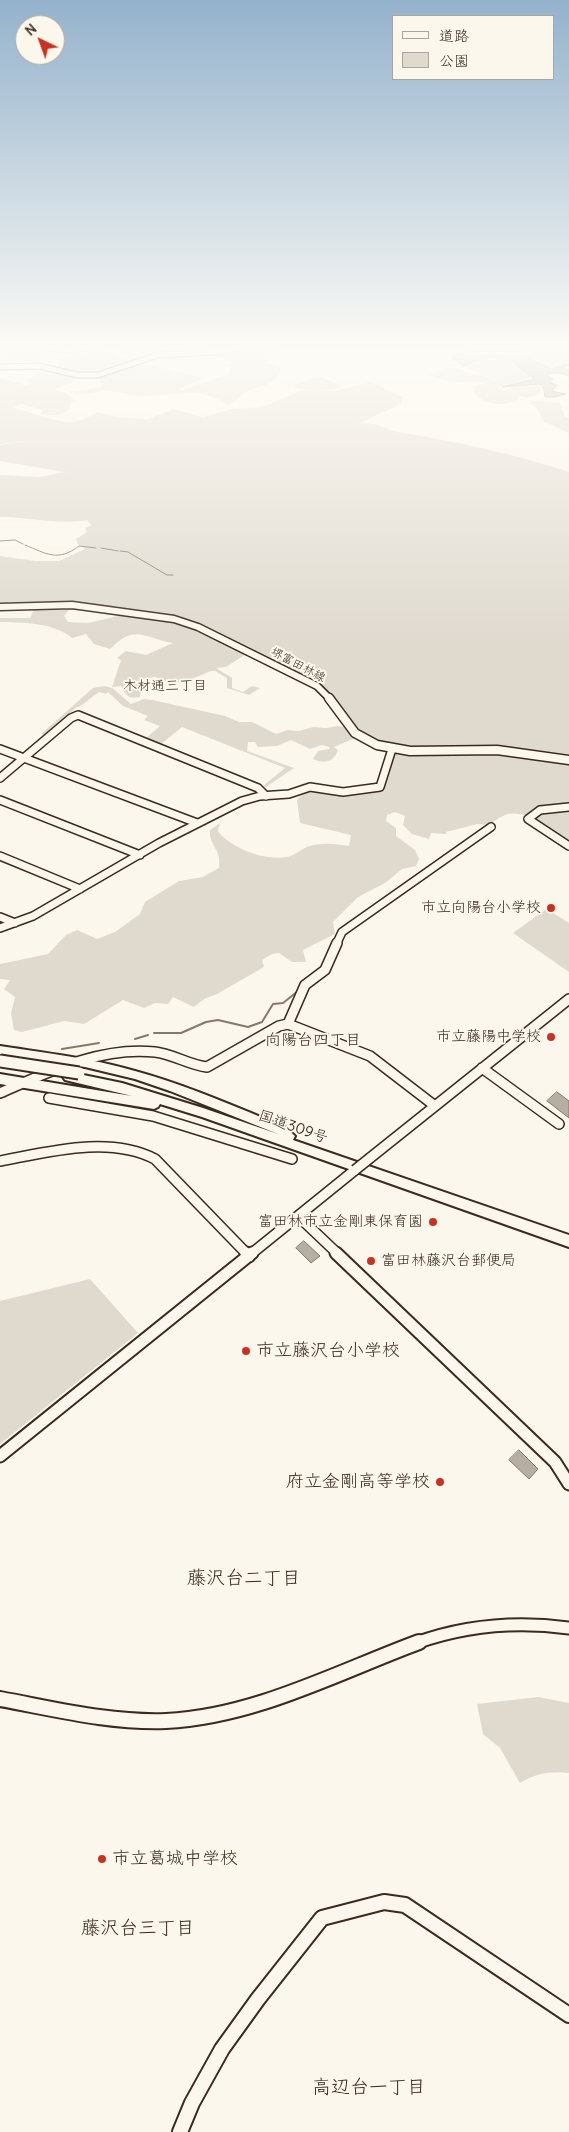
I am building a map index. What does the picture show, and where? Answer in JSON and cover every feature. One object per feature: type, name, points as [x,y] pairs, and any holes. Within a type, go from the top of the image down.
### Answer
[{"type":"highway","points":[[0,1050],[75,1071],[152,1079],[281,1130],[283,1138],[151,1104],[0,1079]]},
{"type":"highway","name":"国道309号","points":[[0,1062],[75,1071],[283,1138],[569,1234]]},
{"type":"highway","name":"国道309号","points":[[0,1066],[75,1071]]},
{"type":"highway","name":"国道309号","points":[[283,1138],[569,1241]]},
{"type":"main road","name":"堺富田林線","points":[[0,607],[72,605],[156,615],[190,624],[318,686],[329,696],[343,721],[355,734],[369,742],[392,749],[497,750],[569,760]]},
{"type":"street","points":[[0,778],[71,718],[78,715],[258,788],[266,796]]},
{"type":"street","points":[[0,928],[33,916],[140,854],[242,801],[289,794],[310,787],[344,792],[378,787],[383,783],[392,749]]},
{"type":"street","points":[[0,750],[197,823]]},
{"type":"street","points":[[0,800],[140,854]]},
{"type":"street","points":[[569,807],[540,810],[528,819],[569,846]]},
{"type":"street","points":[[288,1024],[305,985],[327,968],[342,932],[490,827]]},
{"type":"street","points":[[0,856],[80,889]]},
{"type":"street","points":[[0,917],[15,923]]},
{"type":"street","points":[[0,1456],[569,999]]},
{"type":"street","points":[[0,1093],[23,1082],[75,1071],[112,1054],[153,1052],[172,1055],[207,1067],[279,1026],[288,1024],[370,1056],[435,1106]]},
{"type":"street","points":[[482,1068],[559,1124]]},
{"type":"street","points":[[49,1098],[153,1116],[292,1159]]},
{"type":"street","points":[[0,1161],[52,1151],[120,1148],[142,1151],[155,1159],[249,1256]]},
{"type":"street","points":[[298,1216],[550,1457],[562,1470],[569,1484]]},
{"type":"street","points":[[0,1699],[112,1719],[165,1720],[190,1718],[246,1705],[425,1640],[456,1631],[517,1624],[569,1628]]},
{"type":"street","points":[[180,2132],[196,2091],[231,2034],[322,1918],[384,1902],[405,1905],[569,2015]]},
{"type":"green space","points":[[0,447],[477,447],[527,459],[569,472],[569,757],[474,746],[399,748],[386,746],[353,729],[333,695],[321,685],[193,623],[159,613],[91,606],[0,604],[0,556],[35,561],[59,561],[85,549],[78,544],[76,539],[87,532],[85,528],[92,525],[87,520],[65,522],[0,517],[0,475],[40,477],[65,472],[0,461]]},
{"type":"green space","points":[[36,606],[95,610],[69,610],[64,616],[68,622],[88,623],[118,616],[120,612],[157,617],[191,626],[246,654],[226,667],[216,668],[232,678],[232,688],[243,692],[252,686],[260,688],[249,695],[227,688],[227,678],[215,671],[211,671],[182,683],[165,681],[155,677],[142,679],[140,697],[130,697],[121,686],[112,687],[121,660],[117,658],[126,651],[146,655],[173,643],[140,634],[133,634],[126,636],[110,649],[94,644],[86,634],[72,638],[48,626],[0,622],[0,618],[30,618]]},
{"type":"green space","points":[[105,686],[112,688],[131,704],[144,699],[152,700],[225,716],[239,722],[252,722],[276,734],[288,730],[298,731],[314,727],[338,726],[344,727],[355,738],[334,747],[338,750],[334,758],[324,762],[313,759],[318,751],[329,749],[329,747],[322,745],[310,749],[291,740],[277,746],[258,747],[255,742],[248,742],[247,751],[294,768],[266,787],[263,786],[285,768],[182,727],[160,745],[145,739],[160,726],[144,720],[148,716],[123,706],[108,692],[106,694],[99,692],[77,707],[44,735],[41,734],[93,688]]},
{"type":"green space","points":[[398,752],[482,752],[569,763],[569,841],[538,821],[520,814],[501,817],[489,825],[477,824],[446,832],[446,834],[431,833],[429,839],[412,834],[403,825],[405,816],[395,812],[387,815],[386,821],[396,828],[396,836],[415,850],[419,859],[416,866],[402,869],[385,883],[358,897],[333,922],[335,934],[303,950],[306,962],[292,962],[279,953],[272,954],[262,960],[264,967],[217,994],[204,999],[194,1007],[173,997],[168,1004],[155,1003],[144,1008],[123,1000],[84,1024],[64,1021],[22,1032],[14,1030],[11,1013],[15,997],[4,989],[10,980],[0,979],[0,964],[48,954],[66,935],[77,930],[97,939],[115,932],[140,914],[145,902],[179,881],[203,877],[219,868],[219,856],[211,839],[210,830],[220,823],[218,831],[231,843],[249,852],[268,857],[289,856],[317,844],[349,846],[351,835],[300,823],[297,800],[309,792],[316,791],[353,795],[384,789],[394,755]]},
{"type":"green space","points":[[545,910],[550,911],[569,923],[569,972],[513,933]]},
{"type":"green space","points":[[90,1279],[138,1333],[0,1444],[0,1301]]},
{"type":"green space","points":[[538,1697],[569,1703],[569,1773],[556,1772],[544,1774],[520,1783],[500,1748],[483,1734],[477,1704]]},
{"type":"shaded area","points":[[557,1092],[569,1101],[569,1118],[547,1101]]},
{"type":"shaded area","points":[[304,1241],[320,1256],[311,1263],[296,1248]]},
{"type":"shaded area","points":[[519,1450],[538,1469],[529,1479],[509,1460]]},
{"type":"waterway","points":[[0,541],[15,540],[23,544]]},
{"type":"waterway","points":[[25,545],[52,555],[65,554],[79,546],[96,548]]},
{"type":"waterway","points":[[101,548],[118,551]]},
{"type":"waterway","points":[[120,551],[128,552],[167,575],[173,575]]},
{"type":"waterway","points":[[154,1033],[181,1033],[206,1022],[218,1020],[248,1027],[262,1022],[273,1004],[283,1003],[298,991]]},
{"type":"waterway","points":[[135,1039],[148,1035]]},
{"type":"waterway","points":[[62,1049],[99,1043]]},
{"type":"place","name":"市立向陽台小学校","points":[[551,908]]},
{"type":"place","name":"市立藤陽中学校","points":[[551,1037]]},
{"type":"place","name":"富田林市立金剛東保育園","points":[[433,1222]]},
{"type":"place","name":"富田林藤沢台郵便局","points":[[371,1261]]},
{"type":"place","name":"市立藤沢台小学校","points":[[246,1351]]},
{"type":"place","name":"府立金剛高等学校","points":[[440,1482]]},
{"type":"place","name":"市立葛城中学校","points":[[102,1859]]},
{"type":"district","name":"木材通三丁目","points":[[165,686]]},
{"type":"district","name":"向陽台四丁目","points":[[313,1040]]},
{"type":"district","name":"藤沢台二丁目","points":[[244,1579]]},
{"type":"district","name":"藤沢台三丁目","points":[[138,1929]]},
{"type":"district","name":"高辺台一丁目","points":[[369,2088]]}]
